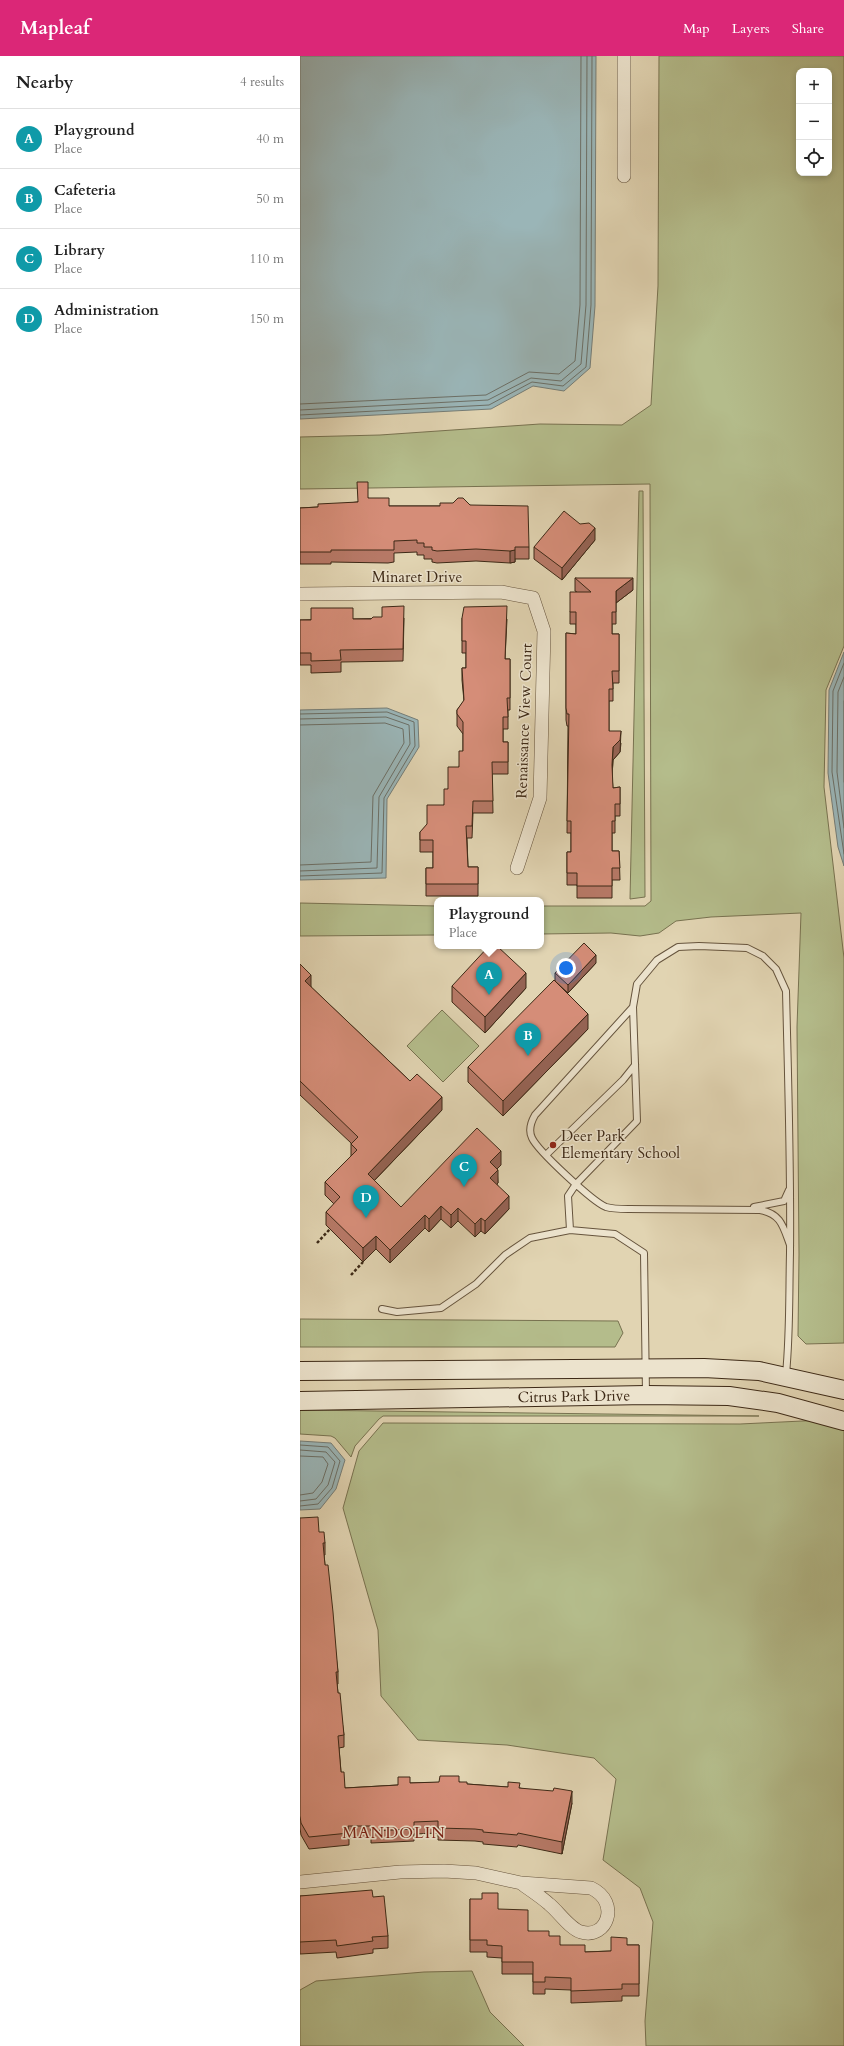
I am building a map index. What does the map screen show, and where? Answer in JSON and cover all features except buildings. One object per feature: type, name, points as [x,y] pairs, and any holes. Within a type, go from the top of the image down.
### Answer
[{"type":"street","points":[[624,56],[624,176]]},
{"type":"street","name":"Minaret Drive","points":[[300,594],[501,592],[533,598]]},
{"type":"street","name":"Renaissance View Court","points":[[518,868],[540,798],[544,631],[533,598]]},
{"type":"street","name":"Citrus Park Drive","points":[[300,1371],[645,1367],[704,1368],[759,1371],[844,1390]]},
{"type":"street","name":"Citrus Park Drive","points":[[300,1401],[646,1395],[736,1397],[778,1403],[844,1421]]},
{"type":"street","points":[[300,1882],[400,1872],[444,1871],[476,1873],[521,1883],[591,1888],[600,1892],[606,1901],[608,1911],[606,1921],[601,1928],[592,1932],[582,1932],[573,1928],[548,1903],[521,1883]]},
{"type":"lane","points":[[570,1230],[568,1196],[576,1184],[637,1121],[633,1007],[637,984],[657,960],[678,947],[699,946],[747,948],[763,956],[776,969],[786,991],[790,1188],[789,1349],[786,1376]]},
{"type":"lane","points":[[633,1007],[535,1115],[530,1125],[532,1138],[592,1199],[607,1207],[628,1209],[760,1210],[771,1212],[781,1221],[790,1244]]},
{"type":"lane","points":[[547,1154],[623,1080],[635,1065]]},
{"type":"lane","points":[[735,1210],[784,1201],[790,1188]]},
{"type":"lane","points":[[382,1310],[397,1312],[441,1308],[476,1284],[505,1255],[530,1238],[570,1230],[615,1234],[644,1253],[646,1395]]},
{"type":"path","points":[[318,1243],[330,1229]]},
{"type":"path","points":[[350,1275],[363,1262]]},
{"type":"green space","points":[[659,56],[844,56],[844,646],[826,690],[824,787],[844,958],[844,1343],[806,1344],[798,1336],[799,1254],[797,1027],[801,913],[711,917],[676,921],[659,933],[640,936],[611,933],[544,934],[544,906],[645,906],[651,901],[650,484],[300,489],[300,437],[380,435],[540,424],[622,425],[651,405],[658,286]]},
{"type":"green space","points":[[639,491],[643,491],[645,897],[630,899]]},
{"type":"green space","points":[[300,903],[434,906],[434,935],[300,936]]},
{"type":"green space","points":[[442,1010],[479,1046],[443,1082],[407,1046]]},
{"type":"green space","points":[[300,1319],[618,1321],[623,1333],[615,1347],[300,1347]]},
{"type":"green space","points":[[300,1410],[759,1416],[383,1416],[355,1446],[351,1457],[335,1438],[331,1436],[300,1434]]},
{"type":"green space","points":[[844,1419],[844,2046],[646,2046],[645,2021],[653,1922],[640,1888],[603,1860],[616,1779],[594,1758],[507,1745],[418,1740],[381,1696],[378,1630],[343,1508],[359,1451],[383,1423],[740,1424]]},
{"type":"green space","points":[[472,1971],[490,2012],[524,2046],[300,2046],[300,1990],[316,1981],[424,1972]]},
{"type":"water","points":[[300,56],[596,56],[595,306],[590,368],[564,391],[533,386],[491,409],[300,419]]},
{"type":"water","points":[[844,652],[844,866],[838,847],[828,773],[829,690]]},
{"type":"water","points":[[387,708],[418,720],[419,747],[387,799],[386,878],[300,880],[300,710]]},
{"type":"water","points":[[300,1441],[331,1443],[345,1460],[336,1489],[320,1509],[300,1510]]},
{"type":"place","name":"Playground","points":[[489,995]]},
{"type":"place","name":"Cafeteria","points":[[528,1056]]},
{"type":"place","name":"Deer Park Elementary School","points":[[553,1145]]},
{"type":"place","name":"Library","points":[[464,1187]]},
{"type":"place","name":"Administration","points":[[366,1218]]},
{"type":"district","name":"MANDOLIN","points":[[394,1832]]}]
